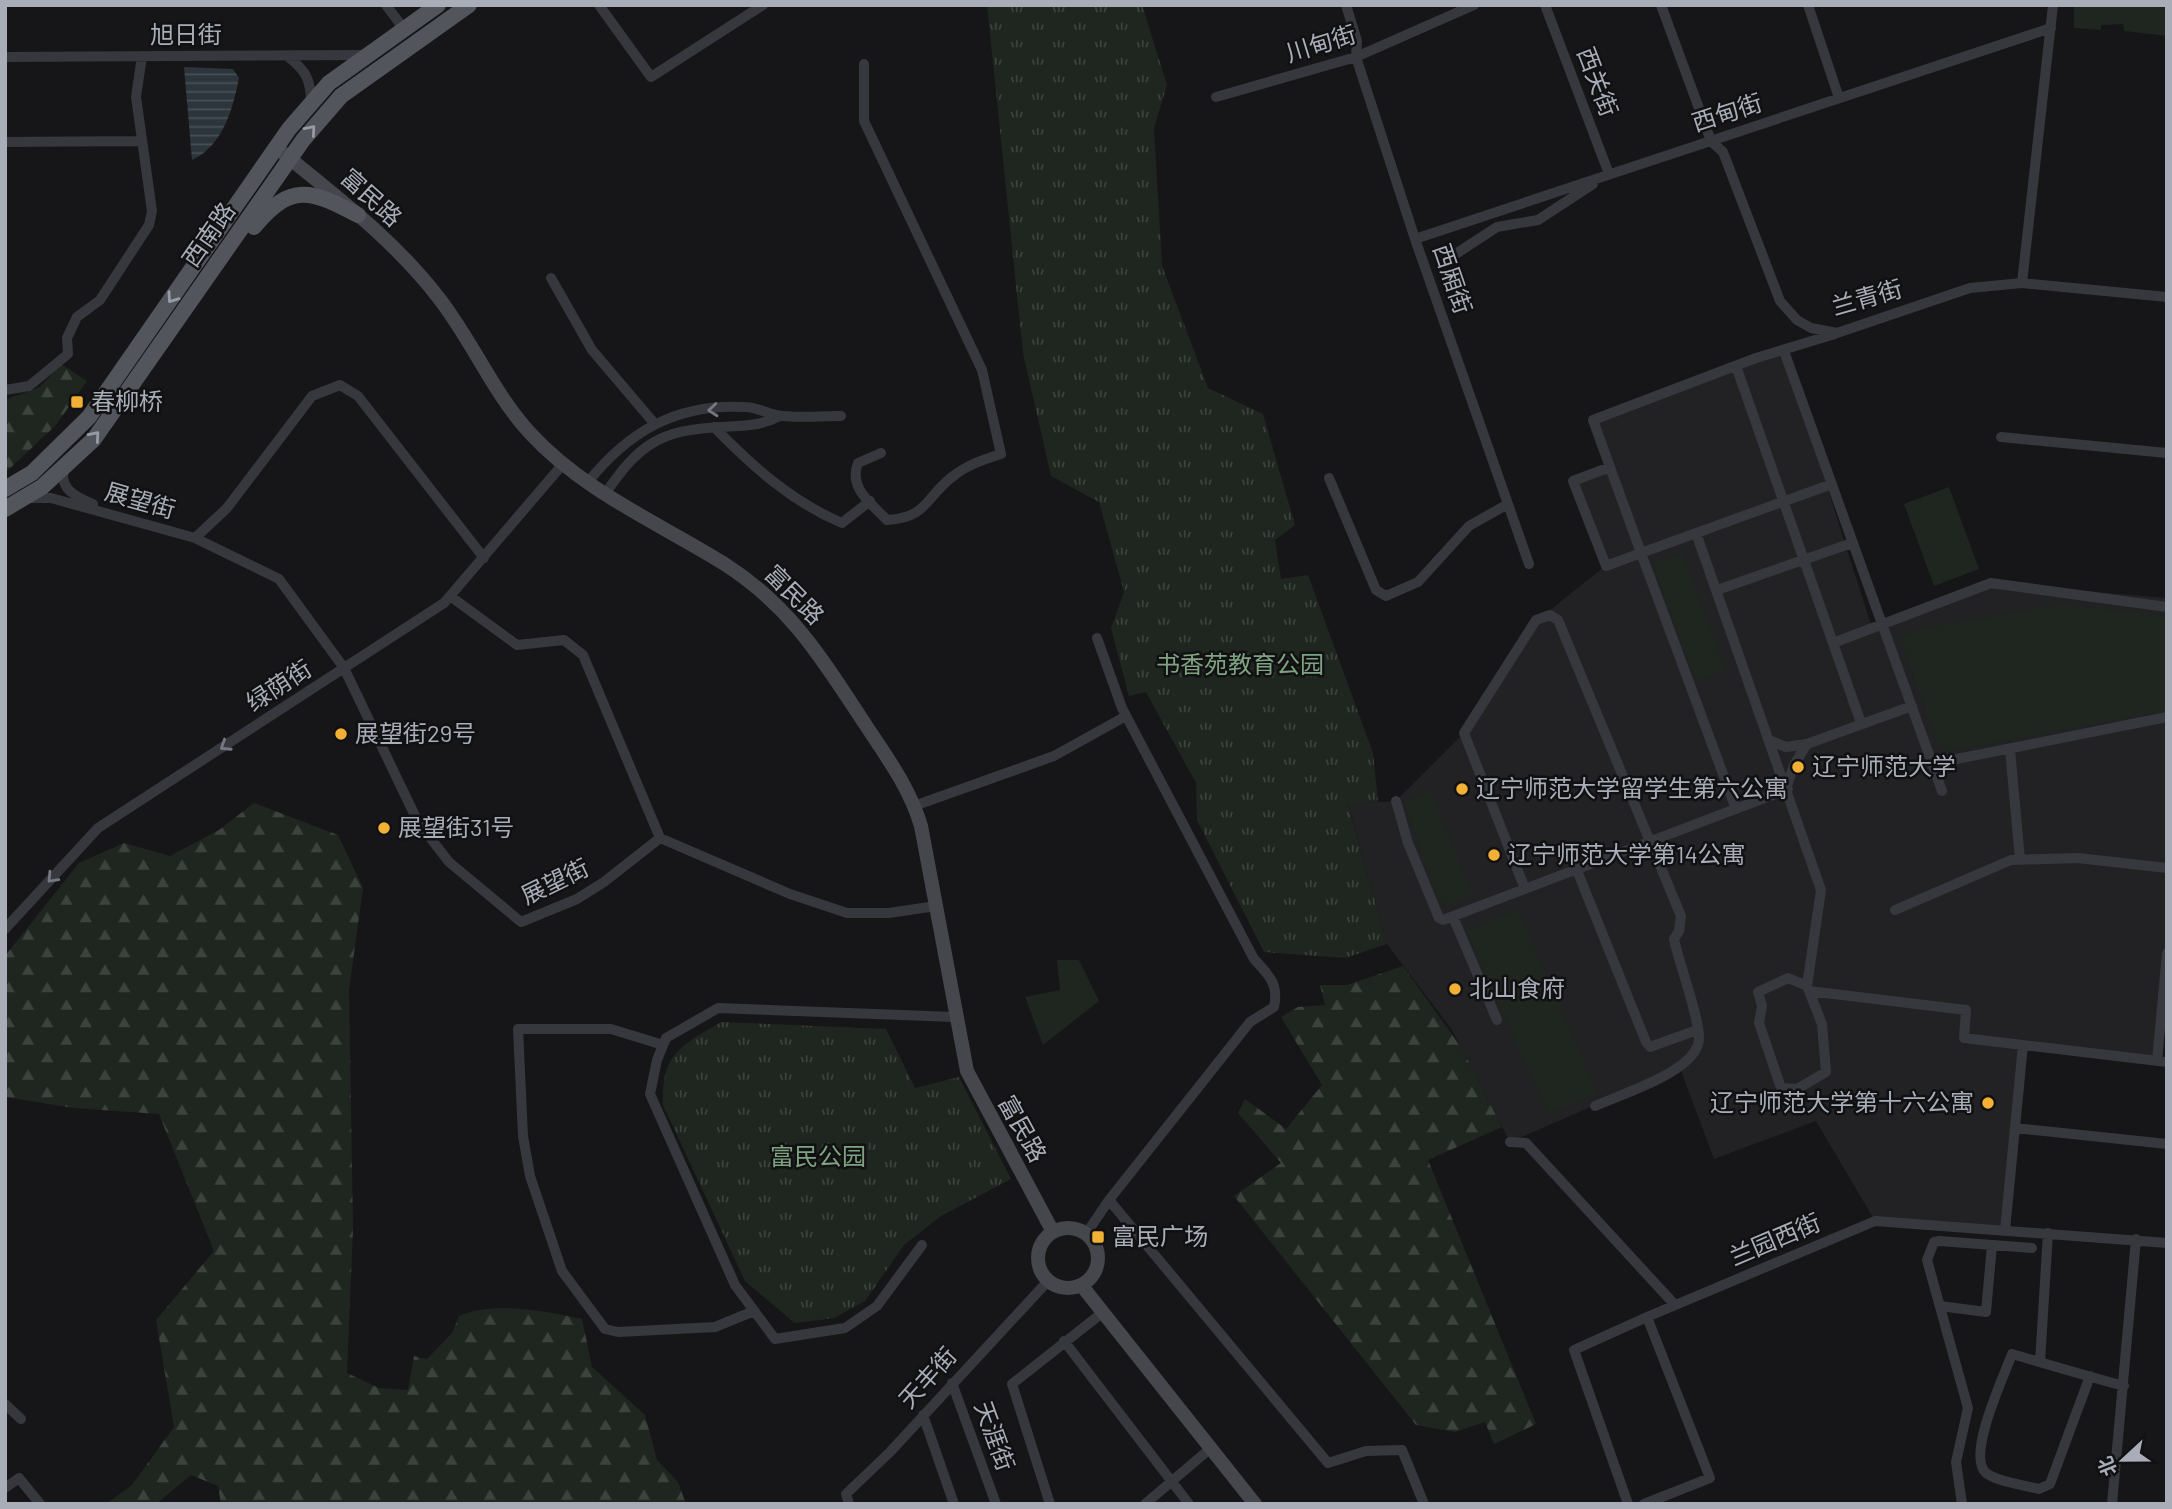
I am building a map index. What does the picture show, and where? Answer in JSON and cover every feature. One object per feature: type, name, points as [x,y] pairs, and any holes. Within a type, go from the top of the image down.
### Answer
[{"type":"main road","name":"西南路","points":[[5,489],[32,473],[81,427],[276,148],[311,103],[329,83],[438,5]]},
{"type":"main road","name":"西南路","points":[[5,509],[43,487],[103,427],[290,159],[341,96],[469,5]]},
{"type":"main road","points":[[217,263],[246,237],[271,207],[289,195],[310,193],[358,215]]},
{"type":"street","points":[[386,5],[404,29]]},
{"type":"street","points":[[599,5],[651,78],[763,5]]},
{"type":"street","name":"西厢街","points":[[1346,5],[1357,41],[1356,57],[1529,564]]},
{"type":"street","name":"川甸街","points":[[1216,97],[1356,57],[1474,5]]},
{"type":"street","name":"西关街","points":[[1545,5],[1607,175]]},
{"type":"street","name":"兰青街","points":[[1661,5],[1712,141],[1723,152],[1780,301],[1797,320],[1811,328],[1837,333],[1970,288],[2022,284],[2167,297]]},
{"type":"street","points":[[1808,5],[1839,98]]},
{"type":"street","points":[[2022,284],[2053,5]]},
{"type":"street","name":"西甸街","points":[[1416,239],[2052,28]]},
{"type":"street","points":[[287,55],[303,68],[311,84],[311,103]]},
{"type":"street","name":"旭日街","points":[[5,57],[366,55]]},
{"type":"street","points":[[5,390],[29,386],[68,354],[67,338],[77,317],[100,300],[149,225],[152,211],[136,97],[142,56]]},
{"type":"street","points":[[864,64],[864,121],[982,370],[1001,454],[975,462],[950,478],[919,513],[904,519],[887,520],[855,485],[854,474],[858,463],[881,453]]},
{"type":"street","points":[[5,142],[142,141]]},
{"type":"street","name":"富民路","points":[[276,148],[358,215],[438,297],[514,414],[563,464],[605,494],[724,563],[783,609],[811,643],[896,771],[914,806],[921,825],[961,1052],[975,1091],[1053,1231]]},
{"type":"street","points":[[1448,259],[1497,227],[1538,220],[1607,175]]},
{"type":"street","points":[[551,278],[592,350],[654,423]]},
{"type":"street","points":[[1736,809],[1594,420],[1736,366],[1837,333]]},
{"type":"street","points":[[1784,351],[1942,791]]},
{"type":"street","points":[[1736,366],[1861,723]]},
{"type":"street","points":[[195,538],[227,508],[312,396],[340,385],[358,396],[484,558]]},
{"type":"street","points":[[588,482],[610,455],[654,423],[691,412],[747,407],[780,416],[841,416]]},
{"type":"street","points":[[605,494],[628,460],[645,446],[695,428],[762,425],[780,416]]},
{"type":"street","points":[[714,427],[749,464],[812,511],[842,523],[870,501]]},
{"type":"street","points":[[2001,437],[2167,453]]},
{"type":"street","name":"绿荫街","points":[[5,929],[98,828],[450,596],[563,464]]},
{"type":"street","points":[[65,466],[62,478],[65,486],[86,501],[118,516]]},
{"type":"street","points":[[1610,467],[1573,481],[1606,566],[1832,484]]},
{"type":"street","points":[[1329,478],[1376,590],[1387,596],[1418,582],[1469,526],[1508,504]]},
{"type":"street","name":"展望街","points":[[25,498],[51,498],[195,538],[279,579],[344,668],[418,822],[449,862],[521,922],[578,898],[604,882],[660,838]]},
{"type":"street","points":[[1696,533],[1821,890],[1808,988],[1822,1024],[1826,1072],[1797,1089],[1781,1088],[1759,1023],[1762,1006],[1758,992],[1788,978],[1808,988],[1966,1010],[1964,1038],[2162,1061],[2167,953]]},
{"type":"street","points":[[1717,590],[1852,543]]},
{"type":"street","points":[[1833,643],[1991,583],[2167,607]]},
{"type":"street","points":[[450,596],[517,645],[564,640],[583,655],[660,838],[790,894],[847,914],[889,913],[936,906]]},
{"type":"street","points":[[1525,889],[1464,733],[1536,621],[1544,615],[1550,615],[1558,620],[1681,916],[1679,930],[1674,939],[1699,1040],[1692,1057],[1680,1068],[1595,1106]]},
{"type":"street","points":[[1086,1234],[1109,1200],[1250,1022],[1274,1007],[1277,990],[1272,979],[1254,958],[1126,716],[1097,638]]},
{"type":"street","points":[[1771,741],[1786,747],[1807,744],[1912,706]]},
{"type":"street","points":[[914,806],[1054,756],[1126,716]]},
{"type":"street","points":[[1933,765],[2167,717]]},
{"type":"street","points":[[1396,801],[1408,843],[1439,918],[1453,917],[1787,787],[1794,765],[1807,744]]},
{"type":"street","points":[[2010,749],[2020,860]]},
{"type":"street","points":[[1895,910],[2011,860],[2078,858],[2167,868]]},
{"type":"street","points":[[1576,868],[1646,1042],[1650,1047],[1658,1046],[1697,1030]]},
{"type":"street","points":[[1453,917],[1497,1020]]},
{"type":"street","points":[[922,1245],[877,1306],[845,1328],[775,1339],[735,1285],[650,1094],[666,1038],[718,1008],[954,1017]]},
{"type":"street","points":[[663,1045],[611,1029],[518,1029],[523,1136],[530,1176],[562,1271],[605,1329],[618,1332],[715,1328],[754,1311]]},
{"type":"street","points":[[2006,1230],[2023,1045]]},
{"type":"street","points":[[2015,1128],[2167,1144]]},
{"type":"street","points":[[1510,1142],[1526,1143],[1675,1305]]},
{"type":"street","points":[[1109,1200],[1328,1463],[1366,1451],[1402,1450],[1424,1504]]},
{"type":"street","name":"兰园西街","points":[[1628,1504],[1574,1350],[1875,1221],[2167,1242]]},
{"type":"street","points":[[1070,1228],[1086,1234],[1092,1241],[1098,1258],[1092,1276],[1082,1286],[1067,1289],[1048,1281],[1041,1273],[1037,1255],[1046,1237],[1053,1231],[1070,1228]]},
{"type":"street","points":[[2040,1362],[2048,1233]]},
{"type":"street","points":[[2112,1504],[2136,1239]]},
{"type":"street","points":[[1962,1504],[1956,1462],[1968,1408],[1927,1259],[1934,1242],[2032,1248]]},
{"type":"street","points":[[1940,1306],[1986,1312],[1992,1245]]},
{"type":"street","name":"天丰街","points":[[849,1504],[846,1494],[1048,1281]]},
{"type":"street","points":[[1082,1286],[1255,1504]]},
{"type":"street","points":[[1050,1504],[1012,1384],[1102,1313]]},
{"type":"street","points":[[1644,1504],[1710,1478],[1647,1317]]},
{"type":"street","points":[[1064,1341],[1189,1504]]},
{"type":"street","points":[[2090,1377],[2050,1484],[2039,1489],[1987,1474],[1980,1465],[1980,1442],[2012,1354],[2124,1386]]},
{"type":"street","name":"天涯街","points":[[953,1382],[996,1504]]},
{"type":"street","points":[[5,1404],[21,1419]]},
{"type":"street","points":[[923,1415],[954,1504]]},
{"type":"street","points":[[1145,1504],[1212,1447]]},
{"type":"street","points":[[5,1488],[19,1478],[40,1504]]},
{"type":"shaded area","points":[[184,67],[233,69],[239,78],[230,113],[219,136],[203,154],[192,160]]},
{"type":"shaded area","name":"辽宁师范大学","points":[[1784,351],[1872,628],[1991,583],[2167,598],[2167,953],[2157,1061],[2023,1045],[2005,1230],[1875,1221],[1816,1121],[1714,1159],[1680,1068],[1510,1142],[1452,1030],[1387,944],[1348,804],[1396,801],[1464,733],[1544,615],[1605,566],[1573,481],[1610,467],[1593,420]]},
{"type":"green space","name":"书香苑教育公园","points":[[987,5],[1142,5],[1167,85],[1154,128],[1162,266],[1208,388],[1263,414],[1295,525],[1275,540],[1281,579],[1308,575],[1373,753],[1378,802],[1348,805],[1387,944],[1345,958],[1264,952],[1197,820],[1196,783],[1146,692],[1129,696],[1111,628],[1124,592],[1099,502],[1051,476],[1023,353]]},
{"type":"green space","points":[[2074,5],[2167,5],[2167,36],[2124,31],[2123,24],[2101,25],[2101,30],[2074,28]]},
{"type":"green space","points":[[61,364],[87,381],[56,425],[5,473],[5,400],[40,387]]},
{"type":"green space","points":[[1949,487],[1979,569],[1934,586],[1904,504]]},
{"type":"green space","points":[[1682,552],[1726,670],[1696,681],[1652,563]]},
{"type":"green space","points":[[2061,604],[2167,616],[2167,710],[1948,752],[1938,745],[1900,638],[1917,629]]},
{"type":"green space","points":[[1430,789],[1473,895],[1446,907],[1436,895],[1403,801]]},
{"type":"green space","points":[[254,803],[338,835],[363,888],[349,990],[353,1229],[347,1373],[379,1388],[408,1390],[414,1356],[427,1359],[452,1333],[459,1316],[472,1311],[519,1309],[582,1319],[592,1367],[645,1415],[657,1460],[678,1482],[686,1504],[221,1504],[218,1486],[191,1475],[156,1504],[106,1504],[132,1485],[174,1427],[156,1320],[214,1251],[159,1114],[74,1108],[5,1097],[5,956],[79,863],[124,843],[170,856],[219,830]]},
{"type":"green space","points":[[1518,909],[1598,1093],[1548,1114],[1466,931]]},
{"type":"green space","points":[[1057,960],[1079,960],[1099,1001],[1043,1045],[1025,997],[1060,990]]},
{"type":"green space","points":[[1403,966],[1461,1047],[1502,1127],[1428,1160],[1536,1424],[1494,1444],[1485,1422],[1455,1432],[1416,1425],[1234,1196],[1281,1163],[1238,1113],[1245,1099],[1286,1129],[1322,1085],[1281,1017],[1298,1007],[1325,1005],[1320,985],[1347,985]]},
{"type":"green space","name":"富民公园","points":[[721,1022],[886,1029],[915,1088],[959,1077],[1011,1179],[941,1216],[904,1245],[865,1301],[834,1318],[795,1323],[745,1281],[663,1105],[666,1073],[676,1053]]},
{"type":"place","name":"春柳桥","points":[[77,402]]},
{"type":"place","name":"展望街29号","points":[[341,734]]},
{"type":"place","name":"辽宁师范大学","points":[[1798,767]]},
{"type":"place","name":"辽宁师范大学留学生第六公寓","points":[[1462,789]]},
{"type":"place","name":"展望街31号","points":[[384,828]]},
{"type":"place","name":"辽宁师范大学第14公寓","points":[[1494,855]]},
{"type":"place","name":"北山食府","points":[[1455,989]]},
{"type":"place","name":"辽宁师范大学第十六公寓","points":[[1988,1103]]},
{"type":"place","name":"富民广场","points":[[1098,1237]]}]
